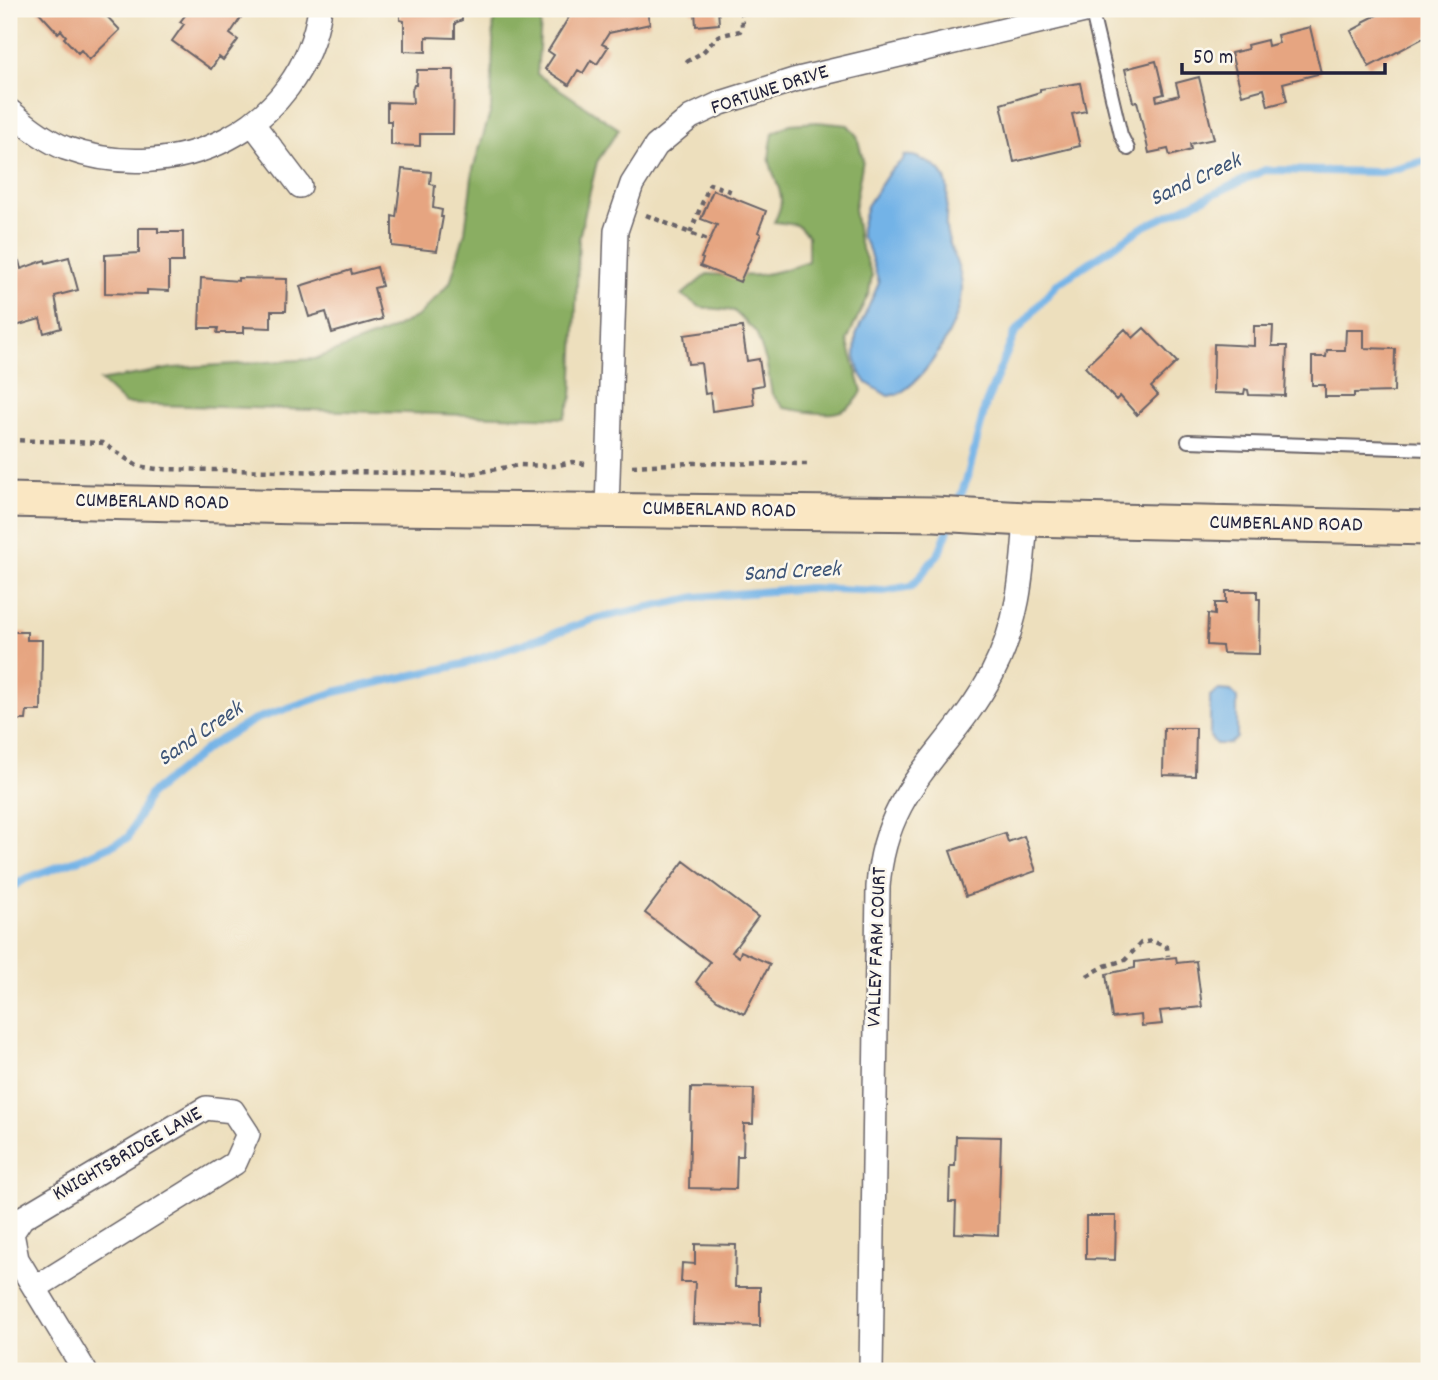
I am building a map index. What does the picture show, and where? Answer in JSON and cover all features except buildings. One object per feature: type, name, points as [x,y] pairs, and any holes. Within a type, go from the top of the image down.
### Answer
[{"type":"main road","name":"CUMBERLAND ROAD","points":[[9,500],[287,507],[935,514],[1026,519],[1429,528]]},
{"type":"street","points":[[10,112],[35,132],[64,147],[90,155],[130,160],[169,159],[200,151],[220,144],[253,124],[278,99],[302,65],[312,42],[320,9]]},
{"type":"street","name":"FORTUNE DRIVE","points":[[607,509],[616,231],[632,184],[656,146],[691,117],[722,103],[794,80],[1092,9]]},
{"type":"street","points":[[253,124],[300,186]]},
{"type":"street","name":"VALLEY FARM COURT","points":[[871,1371],[880,858],[895,812],[918,775],[976,701],[1004,651],[1015,619],[1021,589],[1026,519]]},
{"type":"street","name":"KNIGHTSBRIDGE LANE","points":[[35,1288],[236,1163],[248,1134],[233,1111],[206,1108],[22,1217],[12,1233],[17,1259],[85,1371]]},
{"type":"lane","points":[[1092,9],[1121,135],[1128,149]]},
{"type":"lane","points":[[1188,441],[1429,449]]},
{"type":"path","points":[[686,62],[698,56],[718,36],[740,31],[741,9]]},
{"type":"path","points":[[690,233],[710,184],[735,192]]},
{"type":"path","points":[[645,215],[710,241]]},
{"type":"path","points":[[9,440],[103,443],[137,467],[157,469],[469,474],[519,466],[554,466],[572,462],[608,466],[693,463],[810,464]]},
{"type":"path","points":[[1087,976],[1105,966],[1125,960],[1137,946],[1147,942],[1163,944],[1167,947],[1168,956]]},
{"type":"green space","points":[[494,9],[542,9],[537,74],[619,129],[597,162],[579,238],[572,398],[564,418],[125,404],[100,381],[173,368],[315,359],[388,331],[418,316],[450,283],[465,232],[473,169],[491,110]]},
{"type":"green space","points":[[817,122],[848,125],[857,136],[863,160],[854,209],[859,241],[872,275],[869,293],[847,340],[862,391],[847,408],[828,413],[784,408],[772,394],[766,361],[756,332],[734,311],[700,307],[682,295],[707,274],[758,275],[781,271],[808,261],[808,236],[797,225],[774,222],[781,198],[769,155],[773,133],[790,124]]},
{"type":"water","points":[[904,156],[923,160],[944,176],[948,192],[946,229],[962,286],[957,314],[934,359],[913,383],[901,392],[888,396],[867,383],[859,371],[855,357],[856,335],[879,283],[868,247],[861,236],[861,228],[867,206],[890,171]]},
{"type":"water","points":[[1218,690],[1231,691],[1237,698],[1237,738],[1229,744],[1216,744],[1210,737],[1210,696]]},
{"type":"waterway","name":"Sand Creek","points":[[956,507],[967,479],[986,403],[1015,333],[1057,284],[1143,227],[1265,170],[1381,172],[1429,160]]},
{"type":"waterway","name":"Sand Creek","points":[[9,889],[25,879],[128,838],[149,795],[211,745],[256,719],[335,692],[464,664],[598,618],[697,597],[810,588],[883,591],[912,586],[939,553],[951,522]]}]
